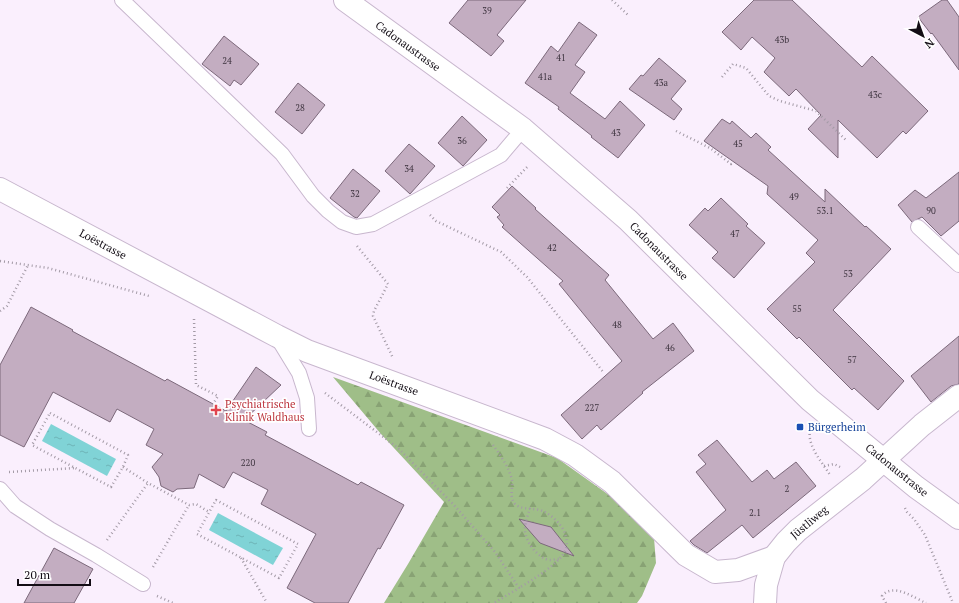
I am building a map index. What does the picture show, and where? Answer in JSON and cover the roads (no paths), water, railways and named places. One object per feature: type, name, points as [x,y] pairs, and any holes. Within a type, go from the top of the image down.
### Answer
[{"type":"street","name":"Cadonaustrasse","points":[[345,0],[523,129],[628,220],[810,400],[916,487],[959,518]]},
{"type":"street","name":"Loëstrasse","points":[[0,189],[307,351],[545,439],[575,455],[612,482],[686,555],[715,572],[738,570],[774,557]]},
{"type":"street","name":"Jüstliweg","points":[[765,603],[766,585],[774,557],[786,542],[798,530],[863,479],[922,425],[959,396]]},
{"type":"lane","points":[[122,0],[282,154],[328,212],[342,222],[356,227],[373,224],[501,155],[523,129]]},
{"type":"lane","points":[[918,227],[959,265]]},
{"type":"lane","points":[[277,336],[299,373],[307,398],[308,429]]},
{"type":"lane","points":[[0,489],[15,506],[50,529],[143,584]]},
{"type":"water","points":[[51,424],[116,459],[107,476],[42,441]]},
{"type":"water","points":[[218,513],[283,548],[273,565],[209,530]]},
{"type":"place","name":"Psychiatrische Klinik Waldhaus","points":[[216,410]]},
{"type":"place","name":"Bürgerheim","points":[[800,427]]}]
